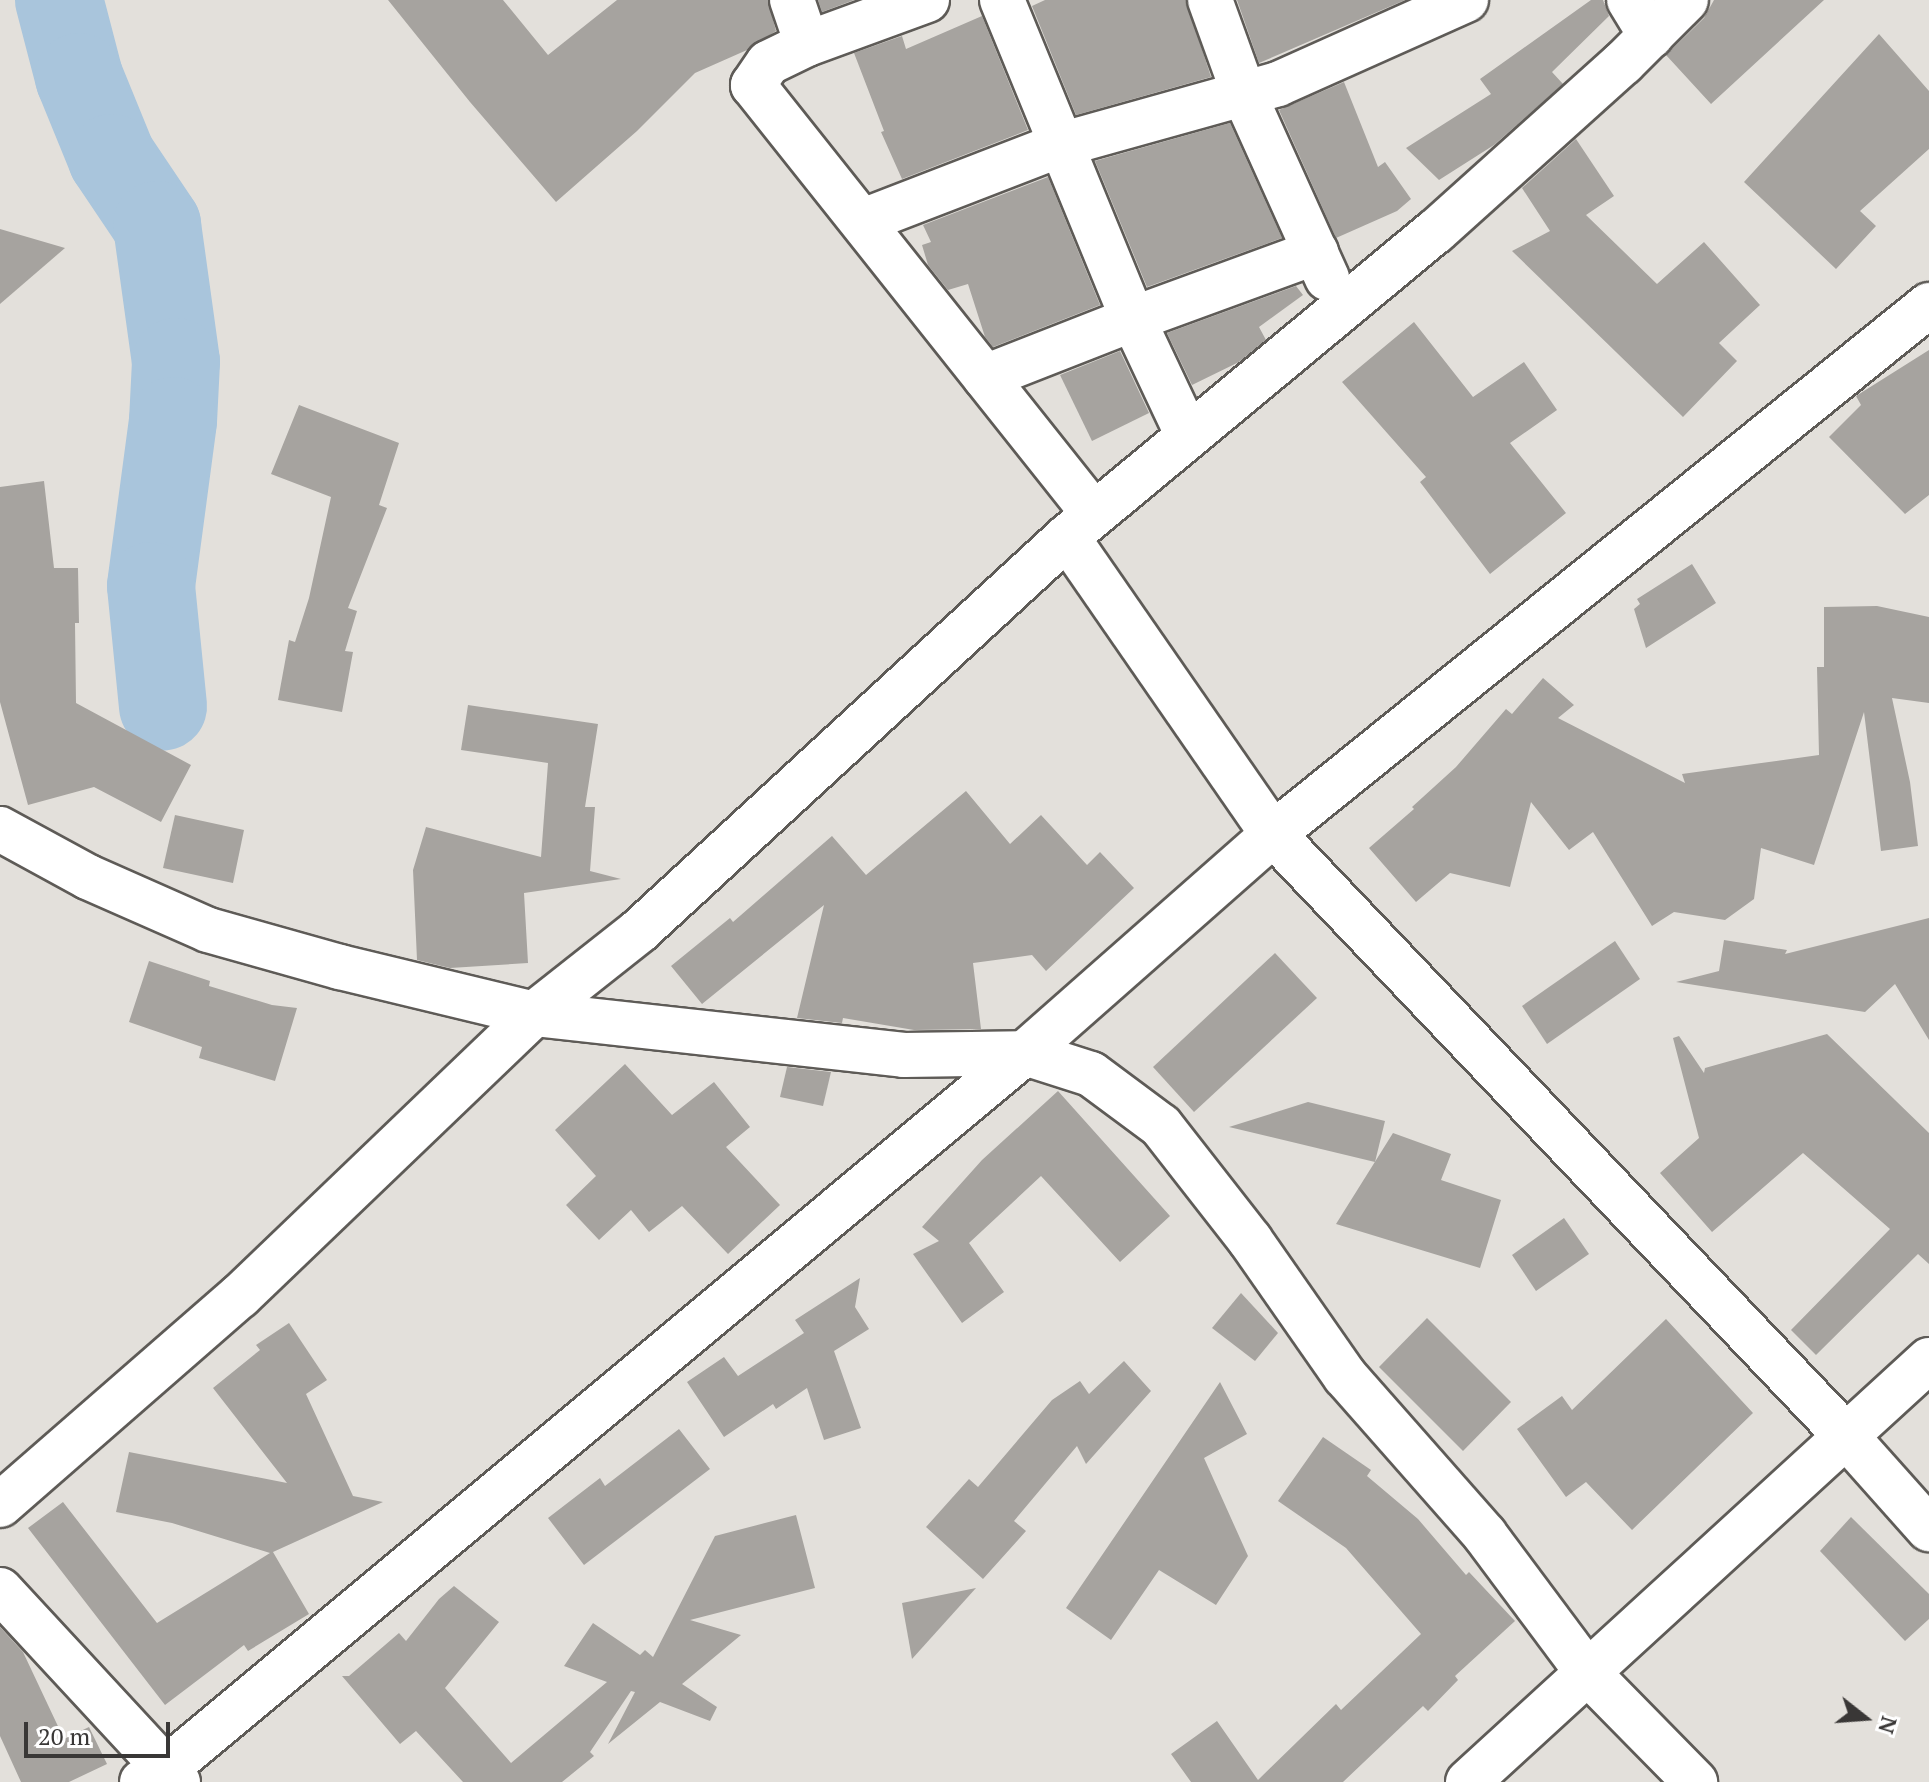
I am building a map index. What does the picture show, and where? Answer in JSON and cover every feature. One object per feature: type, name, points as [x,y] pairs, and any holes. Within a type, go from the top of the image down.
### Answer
[{"type":"street","points":[[792,0],[807,44]]},
{"type":"street","points":[[927,0],[807,44],[768,63],[753,85],[985,377],[1273,834],[1846,1436],[1929,1529]]},
{"type":"street","points":[[1002,0],[1133,319],[1188,436]]},
{"type":"street","points":[[1210,0],[1244,94],[1342,310]]},
{"type":"street","points":[[863,221],[1060,145],[1278,84],[1466,0]]},
{"type":"street","points":[[0,1505],[240,1296],[534,1014],[639,931],[1080,526],[1435,232],[1640,18],[1686,0]]},
{"type":"street","points":[[985,377],[1316,252]]},
{"type":"street","points":[[0,1590],[162,1777],[1025,1053],[1273,834],[1929,305]]},
{"type":"street","points":[[0,829],[88,877],[208,930],[340,967],[534,1014],[904,1055],[1025,1053],[1091,1074],[1161,1126],[1250,1240],[1345,1376],[1485,1535],[1588,1673],[1695,1782]]},
{"type":"street","points":[[1468,1782],[1929,1360]]},
{"type":"building","points":[[388,0],[503,0],[548,55],[617,0],[768,0],[776,31],[747,50],[695,73],[637,131],[556,202]]},
{"type":"building","points":[[818,0],[854,0],[822,12]]},
{"type":"building","points":[[1045,0],[1186,0],[1211,77],[1076,115],[1032,6]]},
{"type":"building","points":[[1237,0],[1405,0],[1259,63]]},
{"type":"building","points":[[1591,0],[1603,0],[1609,16],[1552,72],[1563,84],[1494,145],[1439,180],[1406,148],[1491,94],[1480,79]]},
{"type":"building","points":[[1714,0],[1824,0],[1711,104],[1666,55],[1704,18]]},
{"type":"building","points":[[982,16],[1028,130],[902,179],[881,132],[884,131],[854,53],[902,36],[906,49]]},
{"type":"building","points":[[1879,34],[1929,91],[1929,149],[1860,211],[1876,226],[1836,269],[1744,182]]},
{"type":"building","points":[[1344,82],[1378,167],[1385,162],[1411,199],[1397,211],[1336,238],[1279,110]]},
{"type":"building","points":[[1230,123],[1282,238],[1147,287],[1095,161]]},
{"type":"building","points":[[1576,139],[1614,196],[1586,215],[1657,284],[1704,242],[1760,305],[1719,343],[1737,361],[1683,417],[1512,251],[1550,231],[1522,188]]},
{"type":"building","points":[[1048,177],[1100,305],[993,347],[985,337],[968,284],[948,290],[928,265],[922,245],[931,242],[923,225]]},
{"type":"building","points":[[0,229],[65,248],[0,304]]},
{"type":"building","points":[[1296,286],[1303,295],[1259,327],[1266,340],[1239,362],[1192,385],[1167,333]]},
{"type":"building","points":[[1414,322],[1473,397],[1524,362],[1557,410],[1510,443],[1566,513],[1490,574],[1420,482],[1426,477],[1342,382]]},
{"type":"building","points":[[1929,350],[1929,495],[1905,514],[1829,437],[1861,405],[1856,396]]},
{"type":"building","points":[[1120,351],[1149,413],[1092,441],[1060,375]]},
{"type":"building","points":[[299,405],[399,443],[379,505],[387,508],[348,608],[357,611],[345,651],[353,652],[342,712],[278,700],[289,640],[295,642],[309,598],[331,497],[271,474]]},
{"type":"building","points":[[44,481],[54,568],[78,568],[76,703],[191,765],[161,822],[94,787],[28,805],[0,702],[0,487]]},
{"type":"building","points":[[1692,564],[1716,603],[1646,648],[1634,609],[1640,604],[1637,599]]},
{"type":"building","points":[[1877,606],[1929,617],[1929,703],[1892,698],[1910,782],[1918,846],[1881,851],[1864,712],[1814,865],[1761,848],[1754,899],[1725,920],[1674,912],[1652,926],[1593,832],[1569,850],[1531,802],[1510,887],[1450,873],[1416,902],[1369,848],[1456,767],[1506,709],[1512,714],[1543,678],[1574,705],[1558,718],[1685,783],[1682,774],[1819,755],[1817,667],[1824,667],[1824,607]]},
{"type":"building","points":[[468,705],[598,724],[585,807],[595,807],[590,871],[621,879],[524,893],[528,963],[450,968],[417,960],[413,870],[426,827],[541,857],[548,763],[461,750]]},
{"type":"building","points":[[966,791],[1010,844],[1041,815],[1087,865],[1100,852],[1134,888],[1046,971],[1032,955],[973,963],[981,1029],[914,1030],[843,1018],[842,1023],[797,1018],[824,905],[702,1004],[671,966],[730,918],[733,922],[832,836],[866,875]]},
{"type":"building","points":[[175,815],[244,830],[233,883],[163,868]]},
{"type":"building","points":[[1929,918],[1929,1040],[1895,984],[1865,1012],[1676,982],[1719,971],[1724,940],[1787,950],[1785,954]]},
{"type":"building","points":[[1615,941],[1640,979],[1547,1044],[1522,1006]]},
{"type":"building","points":[[1275,953],[1317,998],[1194,1112],[1153,1067]]},
{"type":"building","points":[[149,961],[210,981],[209,986],[272,1005],[297,1008],[275,1081],[199,1058],[202,1047],[129,1022]]},
{"type":"building","points":[[1827,1034],[1929,1133],[1929,1264],[1918,1254],[1816,1355],[1791,1330],[1890,1229],[1803,1153],[1712,1232],[1660,1173],[1699,1138],[1673,1038],[1679,1036],[1704,1073],[1705,1068]]},
{"type":"building","points":[[625,1064],[672,1115],[714,1082],[750,1127],[726,1147],[780,1205],[728,1254],[682,1206],[649,1232],[631,1210],[599,1240],[566,1205],[596,1176],[555,1130]]},
{"type":"building","points":[[787,1067],[831,1072],[823,1106],[780,1097]]},
{"type":"building","points":[[1058,1091],[1170,1216],[1120,1262],[1041,1176],[969,1243],[1004,1292],[962,1323],[913,1254],[939,1241],[922,1227],[982,1160]]},
{"type":"building","points":[[1308,1102],[1385,1121],[1375,1162],[1229,1127]]},
{"type":"building","points":[[1393,1133],[1451,1154],[1441,1180],[1501,1200],[1480,1268],[1336,1224]]},
{"type":"building","points":[[1564,1218],[1589,1254],[1536,1291],[1512,1255]]},
{"type":"building","points":[[860,1278],[855,1307],[869,1329],[834,1351],[861,1428],[824,1440],[807,1388],[776,1409],[773,1404],[724,1437],[687,1382],[724,1357],[738,1376],[804,1333],[795,1320]]},
{"type":"building","points":[[1241,1293],[1278,1333],[1255,1361],[1212,1328]]},
{"type":"building","points":[[1427,1318],[1511,1402],[1463,1451],[1379,1367]]},
{"type":"building","points":[[1666,1319],[1753,1413],[1632,1530],[1586,1482],[1566,1497],[1517,1429],[1562,1396],[1572,1410]]},
{"type":"building","points":[[289,1323],[327,1380],[306,1394],[353,1496],[383,1502],[273,1552],[309,1614],[248,1651],[244,1645],[165,1705],[28,1528],[63,1502],[157,1623],[270,1553],[172,1523],[116,1512],[129,1452],[287,1483],[213,1388],[260,1350],[256,1345]]},
{"type":"building","points":[[1124,1361],[1151,1391],[1086,1464],[1077,1446],[1014,1521],[1026,1531],[983,1579],[926,1527],[969,1479],[978,1487],[1052,1400],[1080,1381],[1089,1394]]},
{"type":"building","points":[[1220,1382],[1247,1434],[1204,1458],[1248,1556],[1216,1605],[1159,1570],[1111,1640],[1066,1608]]},
{"type":"building","points":[[679,1429],[710,1469],[584,1565],[548,1518],[600,1478],[605,1486]]},
{"type":"building","points":[[1323,1437],[1371,1470],[1367,1476],[1418,1519],[1466,1575],[1469,1572],[1515,1621],[1455,1676],[1458,1680],[1428,1711],[1423,1706],[1343,1782],[1191,1782],[1171,1754],[1217,1721],[1258,1780],[1336,1704],[1341,1710],[1421,1634],[1346,1548],[1278,1501]]},
{"type":"building","points":[[796,1515],[815,1588],[690,1620],[741,1635],[682,1684],[717,1707],[710,1721],[660,1702],[608,1744],[635,1692],[631,1691],[590,1752],[594,1756],[562,1782],[463,1782],[416,1731],[400,1744],[342,1676],[349,1676],[399,1633],[406,1641],[439,1599],[454,1586],[499,1622],[445,1688],[511,1763],[607,1682],[564,1666],[593,1623],[640,1655],[645,1650],[653,1657],[715,1536]]},
{"type":"building","points":[[1851,1517],[1929,1594],[1929,1619],[1905,1641],[1820,1551]]},
{"type":"building","points":[[976,1588],[912,1659],[902,1603]]},
{"type":"building","points":[[0,1627],[23,1652],[64,1739],[89,1727],[107,1764],[69,1782],[21,1782],[0,1736]]},
{"type":"waterway","points":[[59,0],[79,77],[112,158],[157,225],[176,362],[173,421],[151,586],[163,706]]}]
